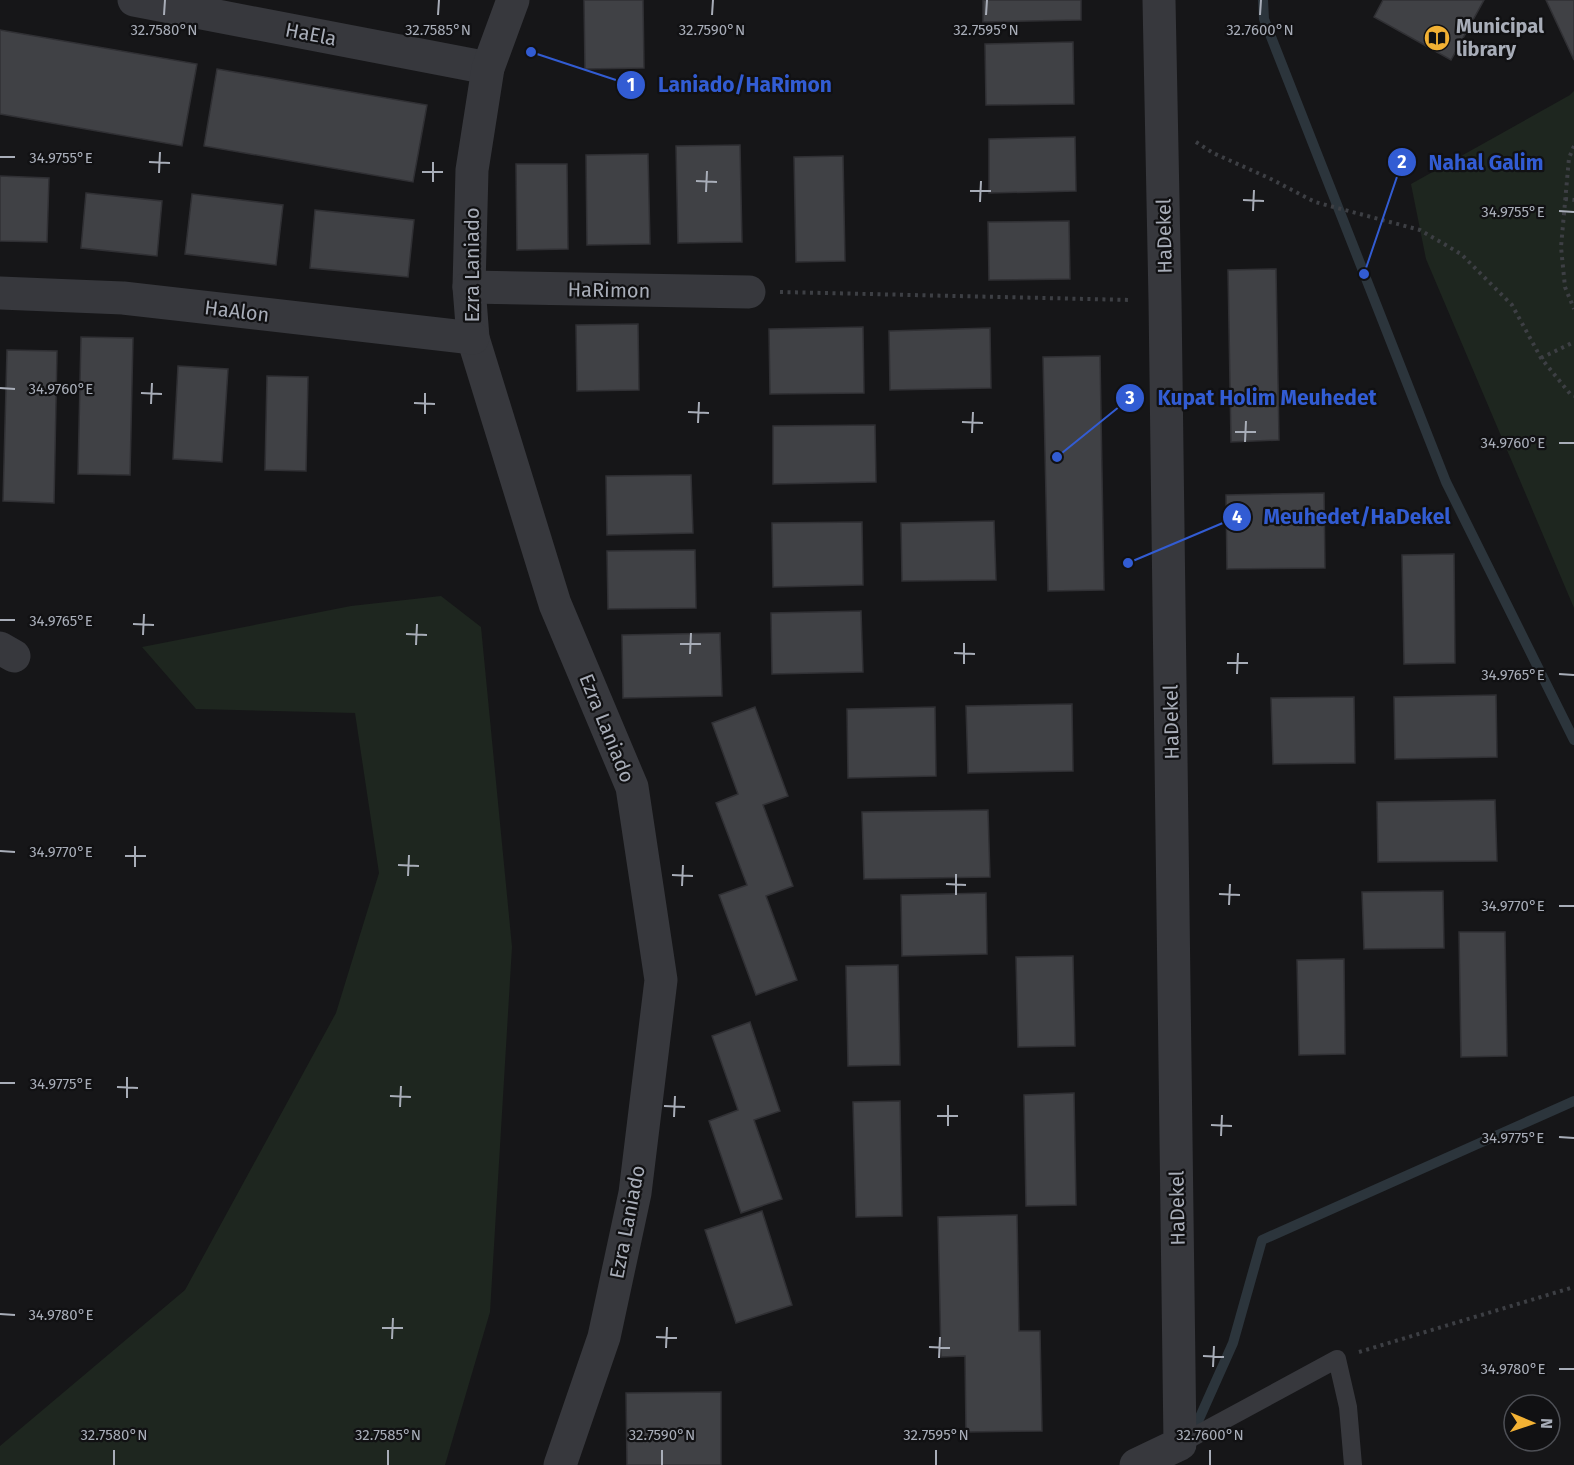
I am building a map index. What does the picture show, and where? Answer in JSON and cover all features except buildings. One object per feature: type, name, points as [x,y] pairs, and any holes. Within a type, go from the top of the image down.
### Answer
[{"type":"street","name":"HaEla","points":[[134,0],[488,68]]},
{"type":"street","name":"Ezra Laniado","points":[[513,0],[488,68],[472,170],[470,287],[473,338],[555,604],[632,787],[661,980],[635,1193],[604,1337],[560,1465]]},
{"type":"street","name":"HaDekel","points":[[1159,0],[1166,300],[1180,1444]]},
{"type":"street","name":"HaRimon","points":[[470,287],[749,292]]},
{"type":"street","name":"HaAlon","points":[[0,293],[123,298],[473,338]]},
{"type":"street","points":[[1136,1465],[1180,1444]]},
{"type":"lane","points":[[1180,1444],[1337,1359],[1348,1407],[1353,1465]]},
{"type":"path","points":[[1162,122],[1213,153],[1315,202],[1420,230],[1461,254],[1512,305],[1541,358],[1574,396]]},
{"type":"path","points":[[1574,146],[1569,158],[1561,247],[1565,287],[1574,309]]},
{"type":"path","points":[[1565,199],[1574,200]]},
{"type":"path","points":[[749,292],[1166,300]]},
{"type":"path","points":[[1541,358],[1574,342]]},
{"type":"path","points":[[1337,1359],[1574,1287]]},
{"type":"shaded area","points":[[1574,91],[1574,608],[1426,259],[1411,184]]},
{"type":"shaded area","points":[[441,596],[481,627],[512,947],[490,1312],[445,1465],[0,1465],[0,1446],[185,1290],[336,1013],[379,873],[355,713],[196,709],[142,647],[351,606]]},
{"type":"waterway","points":[[1263,0],[1264,19],[1446,482],[1574,740]]},
{"type":"waterway","points":[[1191,1437],[1233,1343],[1262,1240],[1574,1101]]},
{"type":"place","name":"Municipal library","points":[[1437,38]]},
{"type":"place","name":"Laniado/HaRimon","points":[[531,52]]},
{"type":"place","name":"Nahal Galim","points":[[1364,274]]},
{"type":"place","name":"Kupat Holim Meuhedet","points":[[1057,457]]},
{"type":"place","name":"Meuhedet/HaDekel","points":[[1128,563]]}]
